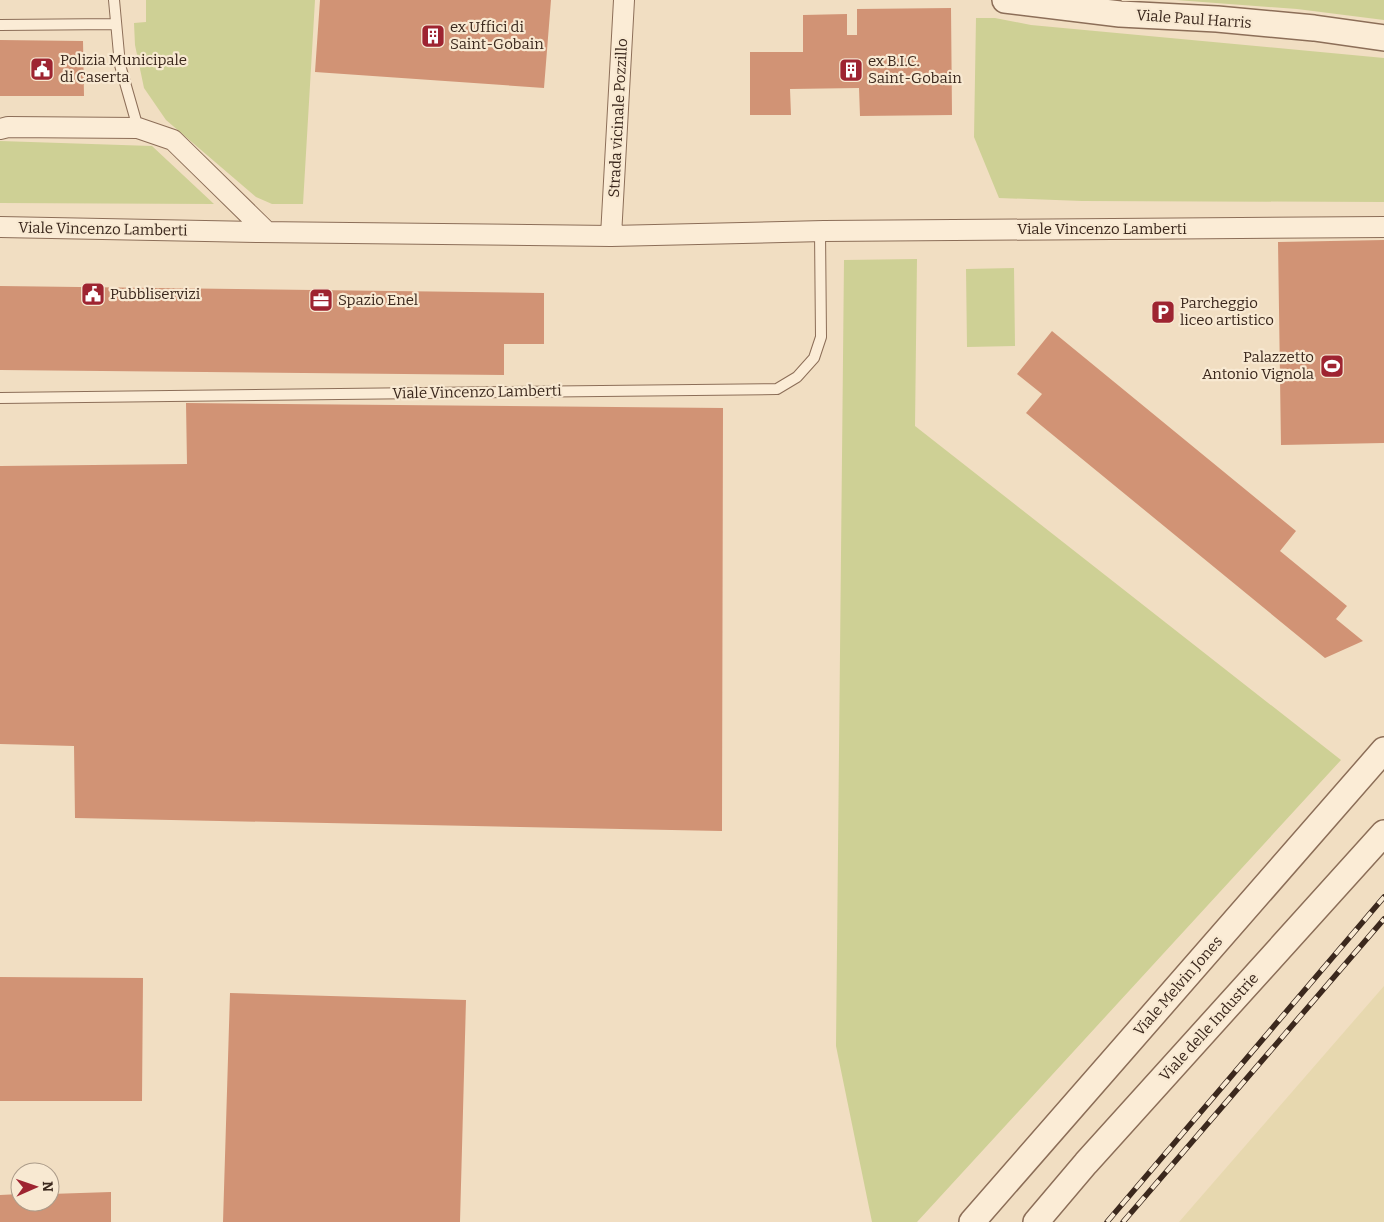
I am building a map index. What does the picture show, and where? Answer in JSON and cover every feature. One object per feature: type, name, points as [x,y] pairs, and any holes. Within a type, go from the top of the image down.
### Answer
[{"type":"street","name":"Strada vicinale Pozzillo","points":[[612,236],[624,0]]},
{"type":"street","name":"Viale Paul Harris","points":[[1005,0],[1120,14],[1217,19],[1314,28],[1384,38]]},
{"type":"street","points":[[0,129],[8,127],[138,128],[173,140],[267,232]]},
{"type":"street","name":"Viale Vincenzo Lamberti","points":[[0,226],[267,232],[612,236],[820,231],[1384,227]]},
{"type":"street","name":"Viale Melvin Jones","points":[[972,1222],[1384,750]]},
{"type":"street","name":"Viale delle Industrie","points":[[1036,1222],[1086,1163],[1384,833]]},
{"type":"lane","points":[[114,0],[120,65],[138,128]]},
{"type":"lane","points":[[0,25],[116,24]]},
{"type":"lane","name":"Viale Vincenzo Lamberti","points":[[0,398],[777,389],[797,377],[814,358],[821,337],[820,231]]},
{"type":"shaded area","points":[[1384,986],[1384,1222],[1179,1222]]},
{"type":"green space","points":[[146,0],[315,0],[303,204],[272,204],[256,197],[166,120],[144,88],[135,45],[134,23],[146,22]]},
{"type":"green space","points":[[1176,0],[1384,0],[1384,20],[1297,9]]},
{"type":"green space","points":[[976,18],[995,18],[1031,25],[1384,58],[1384,202],[1082,201],[999,198],[974,137]]},
{"type":"green space","points":[[0,141],[152,146],[214,204],[0,203]]},
{"type":"green space","points":[[917,259],[915,426],[1341,760],[917,1222],[872,1222],[836,1046],[844,260]]},
{"type":"green space","points":[[1014,268],[1015,346],[967,347],[966,269]]},
{"type":"building","name":"ex Uffici di Saint-Gobain","points":[[320,0],[551,0],[544,88],[315,72]]},
{"type":"building","name":"ex B.I.C. Saint-Gobain","points":[[951,8],[952,115],[860,116],[859,88],[790,89],[791,115],[750,115],[750,52],[803,52],[803,15],[847,14],[847,35],[857,35],[857,9]]},
{"type":"building","name":"Polizia Municipale di Caserta","points":[[0,40],[83,41],[84,96],[0,96]]},
{"type":"building","name":"Palazzetto Antonio Vignola","points":[[1384,240],[1384,443],[1281,445],[1278,242]]},
{"type":"building","points":[[0,286],[544,293],[544,344],[504,344],[504,375],[0,370]]},
{"type":"building","points":[[1052,331],[1296,531],[1280,551],[1347,606],[1336,619],[1363,641],[1325,658],[1026,413],[1042,394],[1017,374]]},
{"type":"building","points":[[186,403],[723,408],[722,831],[75,818],[74,746],[0,744],[0,466],[187,464]]},
{"type":"building","points":[[0,977],[143,978],[142,1101],[0,1101]]},
{"type":"building","points":[[230,993],[466,1000],[460,1222],[223,1222]]},
{"type":"building","points":[[111,1192],[111,1222],[0,1222],[0,1195],[10,1194],[10,1212],[60,1212],[60,1194]]},
{"type":"railway","points":[[1107,1222],[1384,897]]},
{"type":"railway","points":[[1123,1222],[1384,919]]},
{"type":"place","name":"ex Uffici di Saint-Gobain","points":[[433,36]]},
{"type":"place","name":"Polizia Municipale di Caserta","points":[[42,69]]},
{"type":"place","name":"ex B.I.C. Saint-Gobain","points":[[851,70]]},
{"type":"place","name":"Pubbliservizi","points":[[93,294]]},
{"type":"place","name":"Spazio Enel","points":[[321,300]]},
{"type":"place","name":"Parcheggio liceo artistico","points":[[1163,312]]},
{"type":"place","name":"Palazzetto Antonio Vignola","points":[[1332,366]]}]
